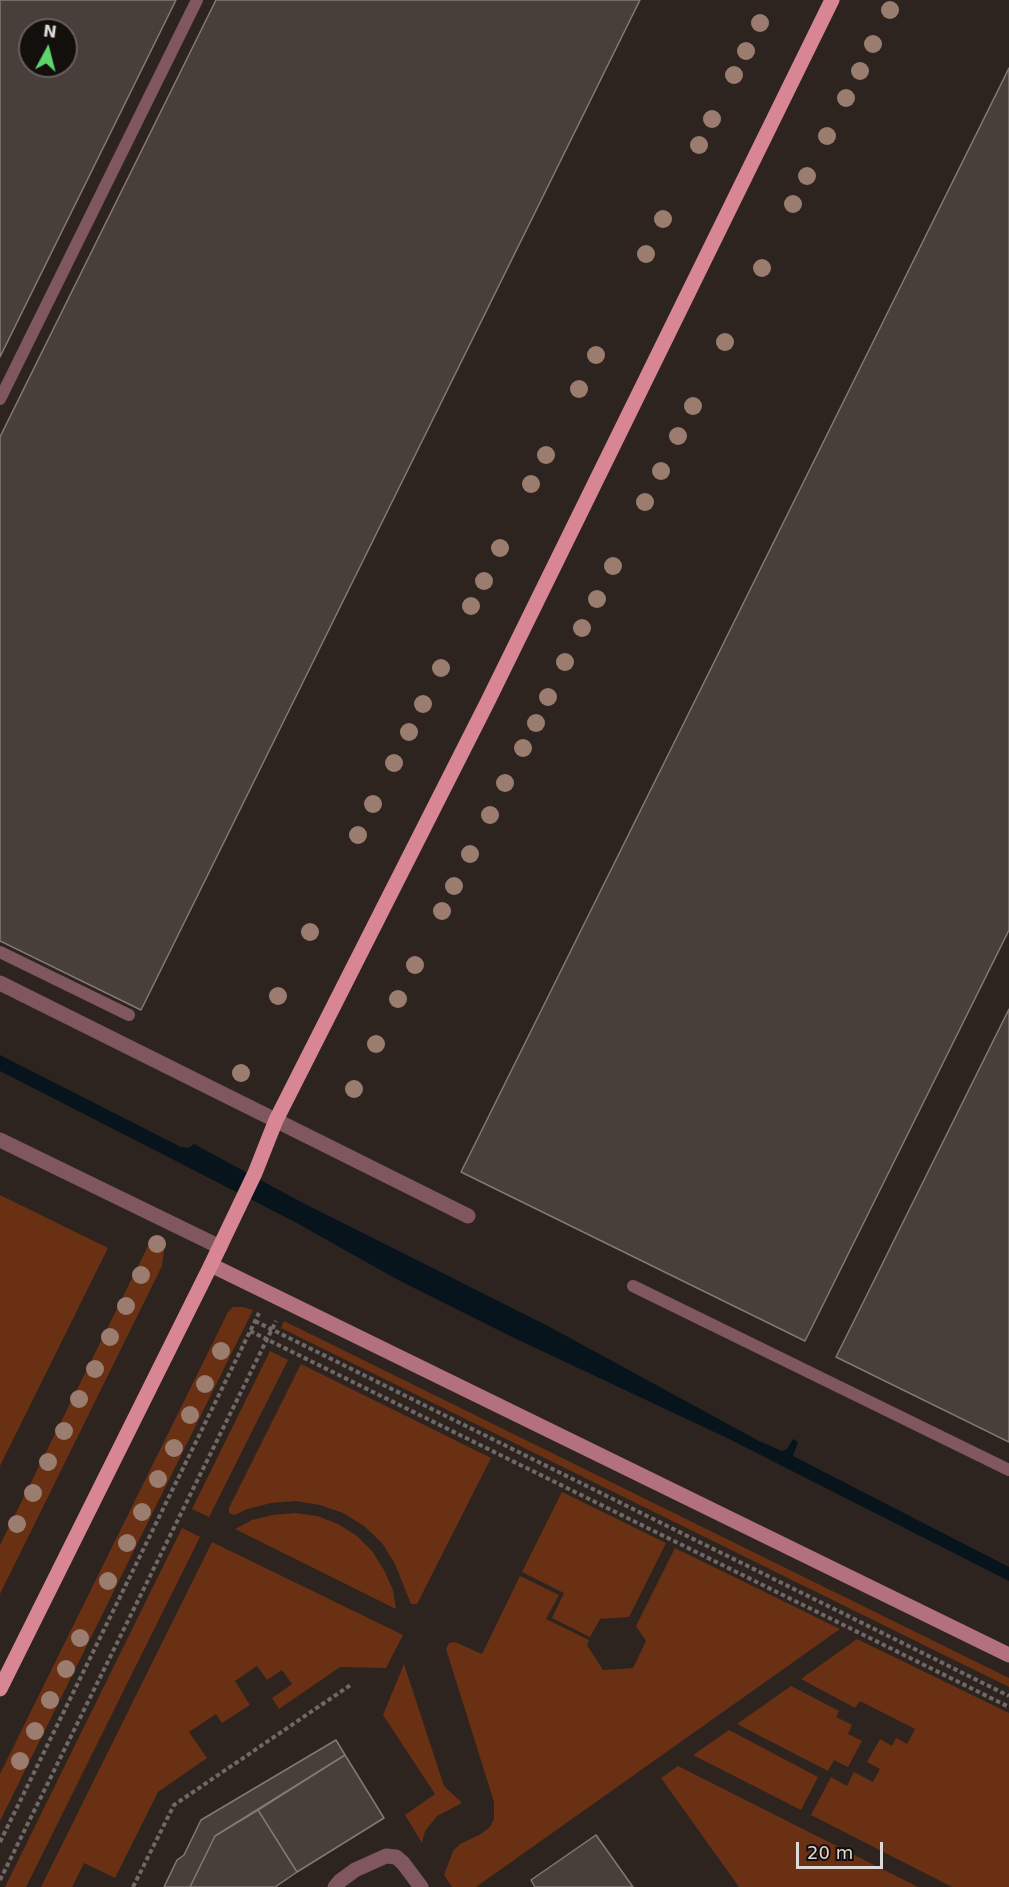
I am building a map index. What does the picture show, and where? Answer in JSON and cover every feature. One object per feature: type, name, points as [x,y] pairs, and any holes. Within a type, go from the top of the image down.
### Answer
[{"type":"main road","points":[[0,1689],[220,1247],[255,1173],[276,1120],[487,703],[832,0]]},
{"type":"street","points":[[0,983],[468,1216]]},
{"type":"street","points":[[0,1140],[220,1247]]},
{"type":"street","points":[[211,1265],[1009,1656]]},
{"type":"street","points":[[335,1887],[355,1870],[386,1856],[396,1857],[403,1863],[421,1887]]},
{"type":"lane","points":[[0,399],[197,0]]},
{"type":"lane","points":[[0,952],[129,1015]]},
{"type":"lane","points":[[633,1286],[1009,1470]]},
{"type":"path","points":[[0,1842],[268,1293]]},
{"type":"path","points":[[0,1880],[285,1301]]},
{"type":"path","points":[[255,1321],[1009,1696]]},
{"type":"path","points":[[250,1331],[1009,1707]]},
{"type":"path","points":[[133,1887],[174,1805],[352,1684]]},
{"type":"shaded area","points":[[0,1055],[181,1147],[189,1148],[194,1144],[303,1203],[548,1326],[759,1441],[782,1451],[787,1449],[793,1439],[798,1442],[793,1456],[1009,1567],[1009,1581],[727,1438],[510,1336],[400,1281],[295,1222],[0,1071]]},
{"type":"shaded area","points":[[0,1195],[108,1248],[0,1466]]},
{"type":"shaded area","points":[[151,1240],[164,1250],[162,1266],[0,1594],[0,1545]]},
{"type":"shaded area","points":[[233,1307],[253,1310],[0,1821],[0,1774],[228,1312]]},
{"type":"shaded area","points":[[284,1321],[1009,1678],[1009,1687],[281,1328]]},
{"type":"shaded area","points":[[270,1351],[288,1360],[209,1517],[192,1509]]},
{"type":"shaded area","points":[[301,1364],[491,1458],[417,1604],[411,1604],[395,1564],[382,1543],[364,1526],[343,1513],[320,1505],[296,1501],[271,1503],[247,1509],[235,1515],[229,1513],[229,1508]]},
{"type":"shaded area","points":[[562,1492],[666,1543],[629,1617],[600,1619],[590,1637],[552,1618],[564,1593],[522,1572]]},
{"type":"shaded area","points":[[295,1513],[317,1516],[338,1524],[357,1536],[372,1551],[384,1570],[393,1590],[396,1609],[235,1529],[252,1520]]},
{"type":"shaded area","points":[[182,1528],[200,1537],[26,1887],[5,1887]]},
{"type":"shaded area","points":[[212,1542],[403,1635],[386,1668],[340,1667],[279,1709],[272,1698],[292,1684],[282,1670],[267,1680],[257,1666],[235,1681],[250,1705],[222,1723],[216,1714],[189,1732],[207,1758],[158,1792],[115,1878],[84,1863],[72,1887],[41,1887]]},
{"type":"shaded area","points":[[675,1548],[840,1629],[476,1887],[452,1887],[444,1875],[453,1851],[460,1844],[490,1827],[494,1819],[494,1802],[446,1649],[449,1643],[455,1642],[482,1654],[520,1576],[559,1595],[546,1619],[589,1640],[587,1645],[603,1670],[633,1668],[646,1641],[636,1626]]},
{"type":"shaded area","points":[[857,1639],[1009,1713],[1009,1887],[952,1887],[811,1815],[831,1777],[847,1786],[854,1772],[873,1782],[880,1769],[867,1762],[880,1739],[892,1746],[896,1738],[907,1744],[915,1729],[860,1701],[855,1708],[801,1679]]},
{"type":"shaded area","points":[[404,1664],[444,1786],[462,1803],[437,1816],[425,1831],[422,1843],[405,1815],[435,1794],[383,1715]]},
{"type":"shaded area","points":[[791,1686],[839,1711],[836,1717],[852,1725],[848,1734],[862,1741],[848,1767],[834,1760],[828,1771],[737,1724]]},
{"type":"shaded area","points":[[729,1730],[818,1777],[801,1810],[693,1755]]},
{"type":"shaded area","points":[[678,1766],[918,1887],[739,1887],[661,1778]]},
{"type":"building","points":[[0,0],[176,0],[0,357]]},
{"type":"building","points":[[216,0],[640,0],[141,1010],[0,941],[0,437]]},
{"type":"building","points":[[1009,68],[1009,930],[805,1341],[461,1172]]},
{"type":"building","points":[[1009,1009],[1009,1442],[836,1357]]},
{"type":"building","points":[[336,1740],[345,1755],[215,1836],[190,1887],[164,1887],[177,1860],[184,1855],[201,1820]]},
{"type":"building","points":[[345,1755],[384,1818],[297,1872],[258,1810]]},
{"type":"building","points":[[258,1810],[297,1872],[275,1887],[190,1887],[215,1836]]},
{"type":"building","points":[[596,1835],[633,1887],[535,1887],[531,1880]]}]
